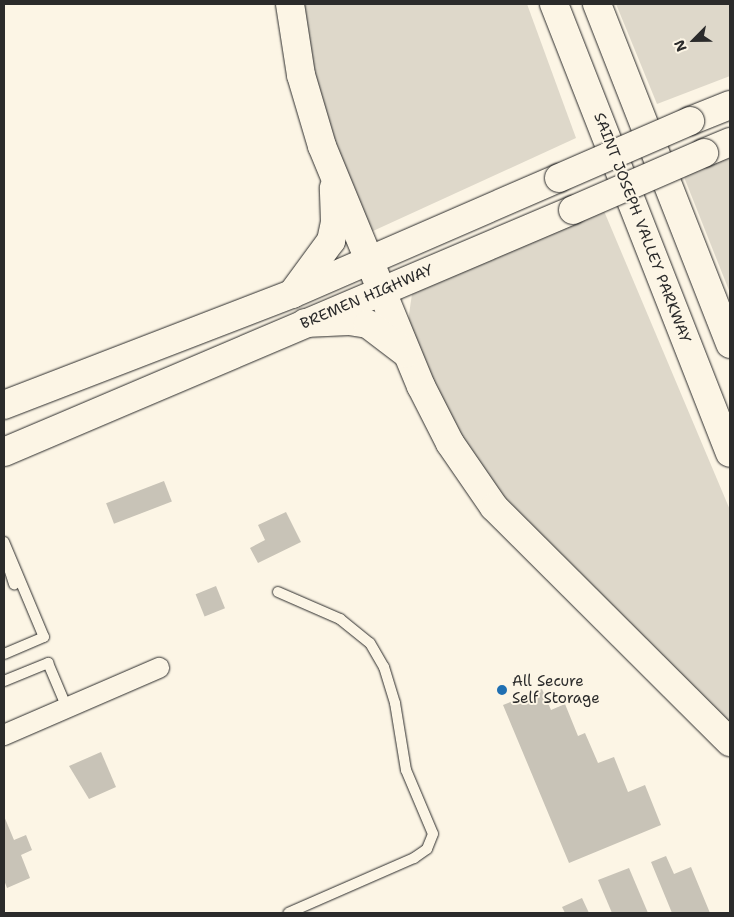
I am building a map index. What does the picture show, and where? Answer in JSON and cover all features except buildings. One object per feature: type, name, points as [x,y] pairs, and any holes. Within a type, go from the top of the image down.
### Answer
[{"type":"main road","points":[[290,4],[293,40],[303,84],[334,174],[410,357],[450,443],[494,507],[730,742]]},
{"type":"main road","name":"SAINT JOSEPH VALLEY PARKWAY","points":[[554,4],[730,452]]},
{"type":"main road","points":[[597,4],[730,344]]},
{"type":"main road","points":[[4,406],[292,294],[730,105]]},
{"type":"main road","name":"BREMEN HIGHWAY","points":[[4,452],[730,142]]},
{"type":"main road","points":[[292,294],[331,241],[335,222],[334,174]]},
{"type":"main road","points":[[305,323],[349,321],[368,324],[410,357]]},
{"type":"street","points":[[4,735],[159,668]]},
{"type":"lane","points":[[4,542],[44,637],[4,654]]},
{"type":"lane","points":[[4,548],[6,565],[27,615],[39,625]]},
{"type":"lane","points":[[278,592],[340,619],[370,643],[384,667],[394,702],[406,770],[433,834],[427,849],[414,858],[288,913]]},
{"type":"lane","points":[[4,681],[48,663],[66,708]]},
{"type":"shaded area","points":[[304,4],[527,4],[576,138],[373,231],[369,230],[329,129],[312,71]]},
{"type":"shaded area","points":[[616,4],[730,4],[730,76],[657,104]]},
{"type":"shaded area","points":[[730,157],[730,293],[684,177]]},
{"type":"shaded area","points":[[604,211],[730,510],[730,731],[502,503],[463,445],[407,328],[412,294]]},
{"type":"place","name":"All Secure Self Storage","points":[[502,690]]}]
